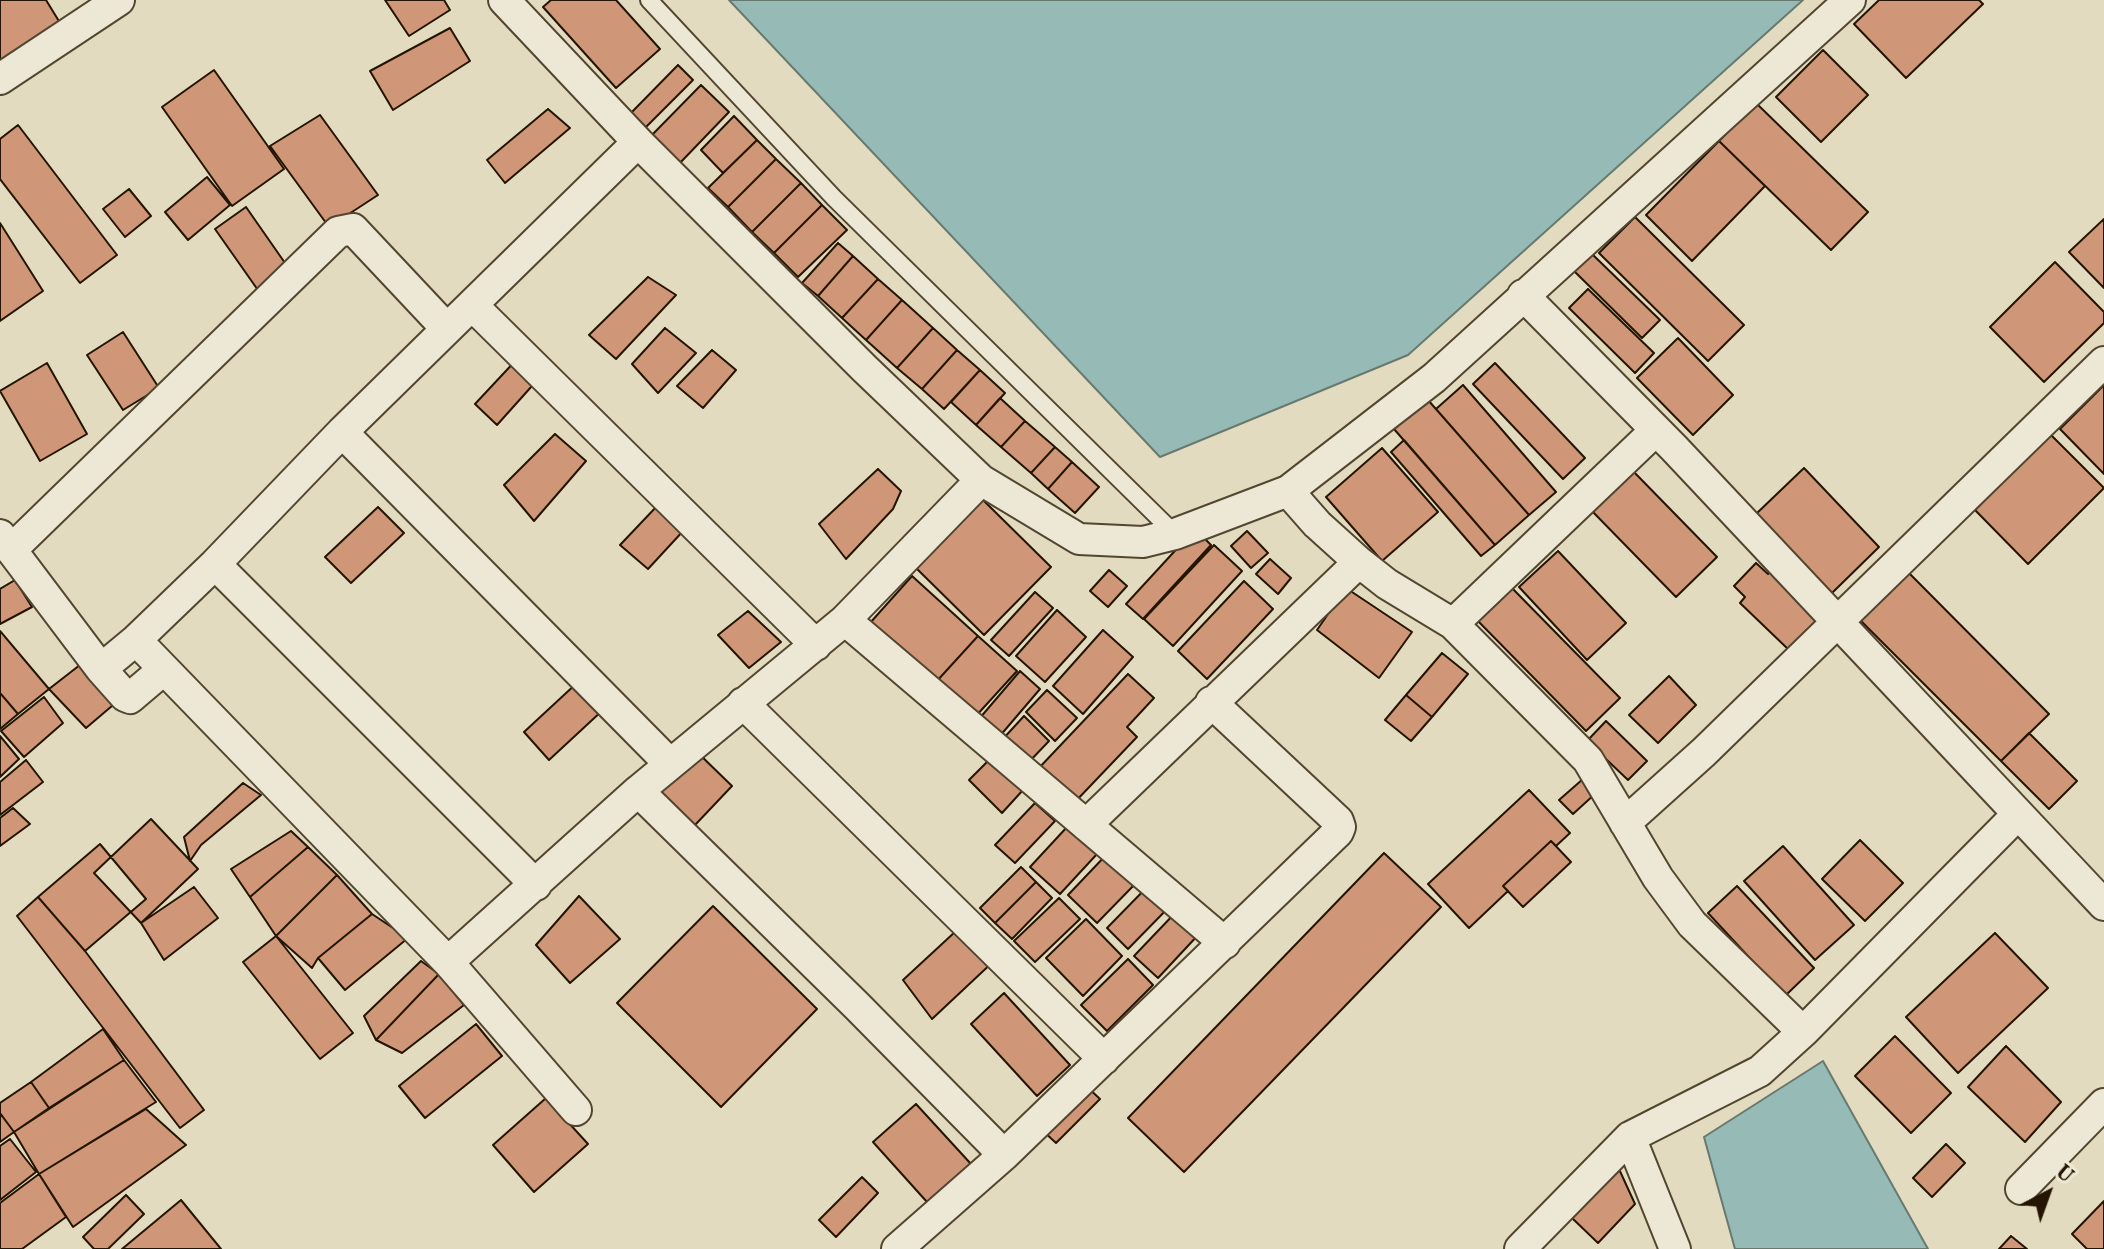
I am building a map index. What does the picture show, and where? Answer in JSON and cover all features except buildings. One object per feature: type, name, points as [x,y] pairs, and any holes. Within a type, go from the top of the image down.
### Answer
[{"type":"street","points":[[0,79],[119,0]]},
{"type":"street","points":[[504,0],[638,142],[981,480],[1079,539],[1143,542],[1175,534],[1288,491],[1434,378],[1850,0]]},
{"type":"street","points":[[101,669],[215,564],[342,432],[638,142]]},
{"type":"street","points":[[163,670],[130,698],[101,669],[5,542],[338,232],[353,229],[447,329]]},
{"type":"street","points":[[1523,295],[1656,430],[2104,905]]},
{"type":"street","points":[[472,305],[816,645]]},
{"type":"street","points":[[1625,823],[1704,752],[2104,362]]},
{"type":"street","points":[[1453,624],[1656,430]]},
{"type":"street","points":[[342,432],[670,764]]},
{"type":"street","points":[[448,962],[638,791],[845,620],[981,480]]},
{"type":"street","points":[[1288,491],[1317,524],[1359,562],[1397,590],[1453,624],[1588,760],[1658,878],[1692,924],[1803,1032]]},
{"type":"street","points":[[1086,825],[1359,562]]},
{"type":"street","points":[[215,564],[536,885]]},
{"type":"street","points":[[845,620],[1225,943]]},
{"type":"street","points":[[136,640],[448,962],[576,1110]]},
{"type":"street","points":[[897,1249],[1004,1155],[1338,832],[1338,821],[1211,702]]},
{"type":"street","points":[[743,703],[1104,1059]]},
{"type":"street","points":[[638,791],[1004,1155]]},
{"type":"street","points":[[1520,1249],[1630,1137],[1760,1071],[1803,1032],[2017,815]]},
{"type":"street","points":[[2021,1189],[2104,1104]]},
{"type":"street","points":[[1630,1137],[1675,1249]]},
{"type":"lane","points":[[649,0],[834,198],[1175,534]]},
{"type":"water","points":[[729,0],[1803,0],[1408,355],[1160,457]]},
{"type":"water","points":[[1823,1061],[1928,1249],[1735,1249],[1704,1137]]}]
